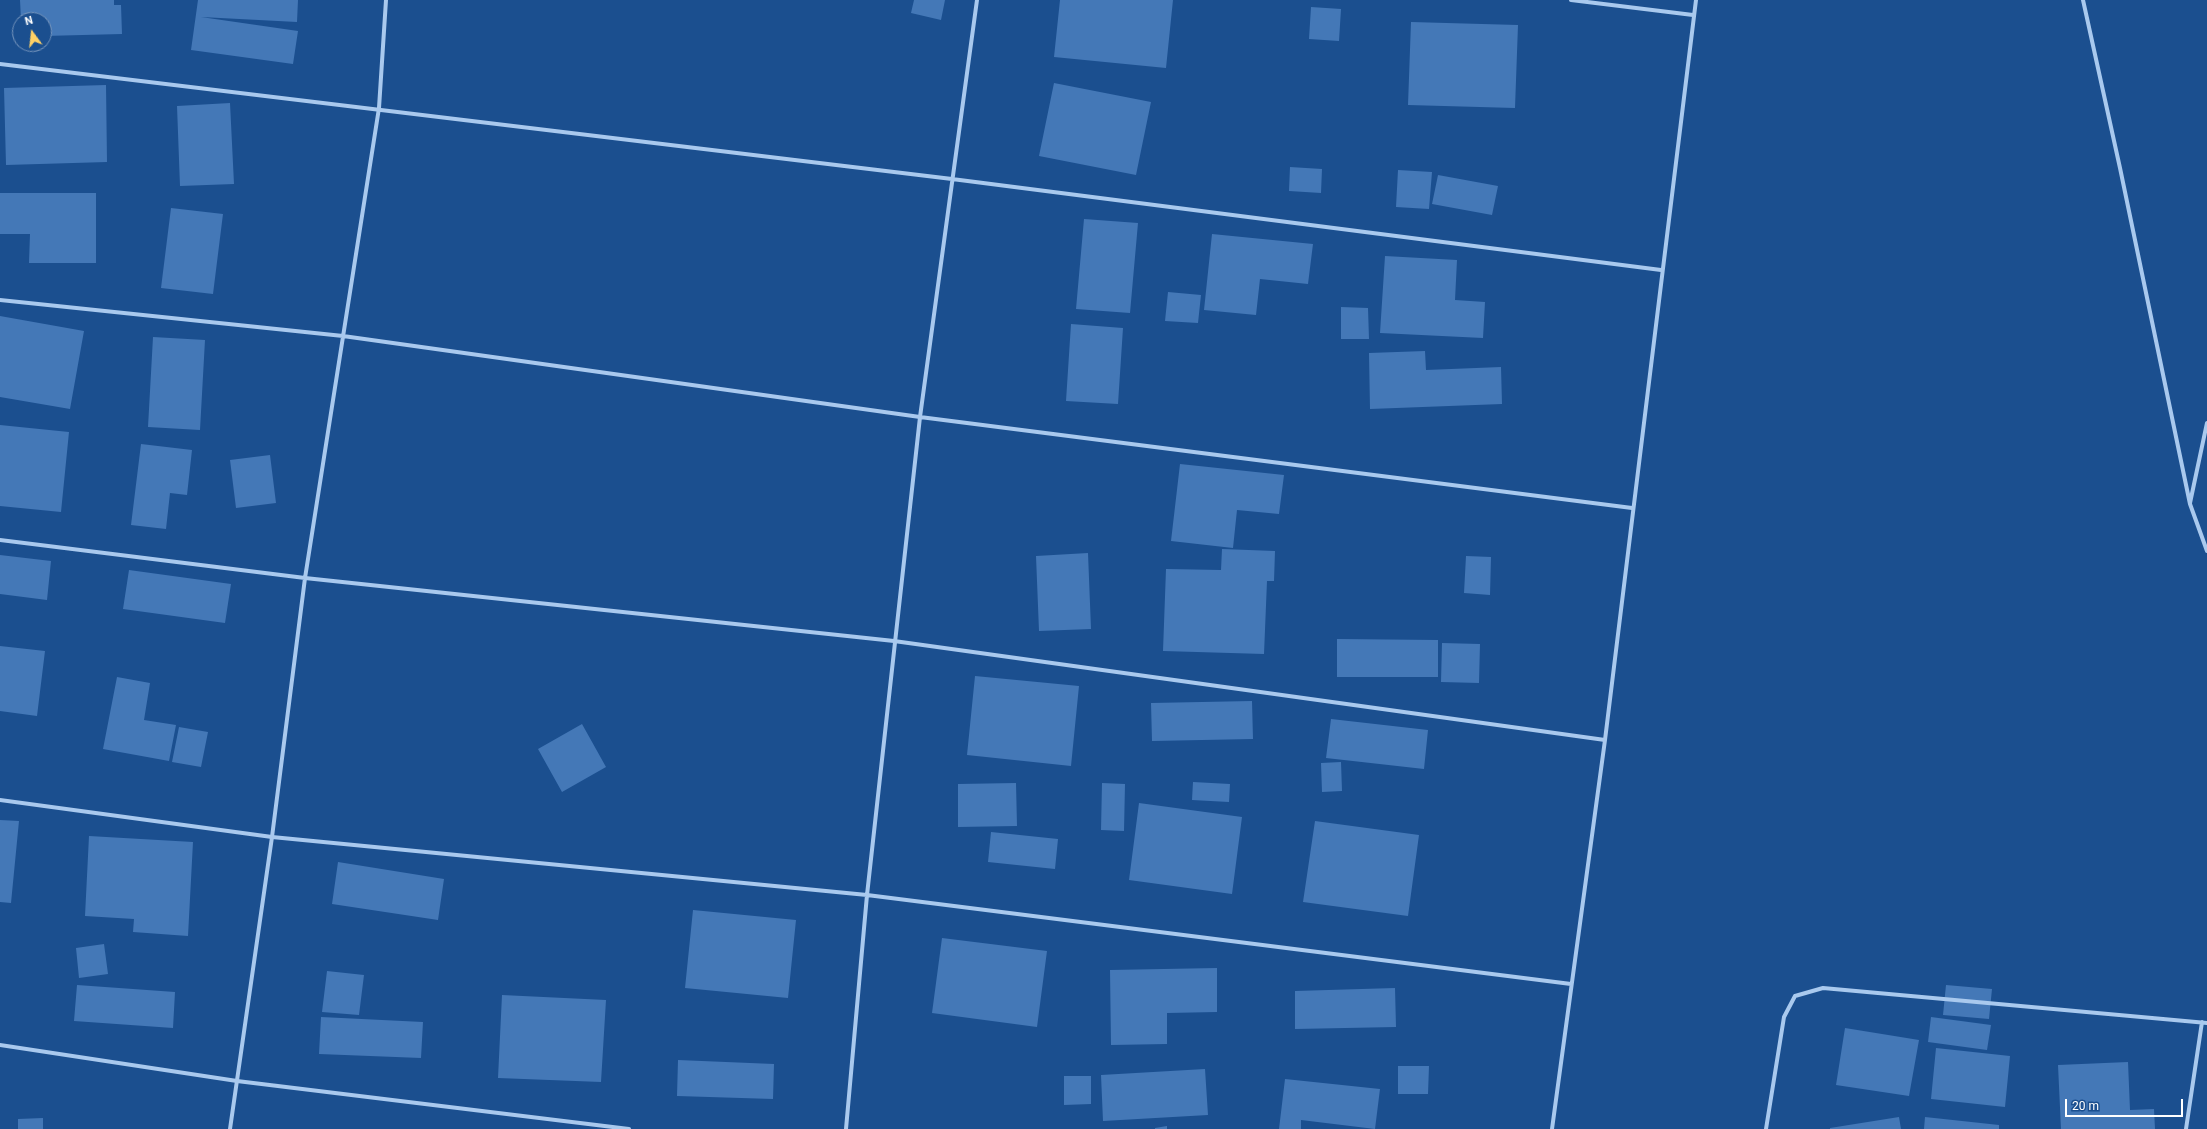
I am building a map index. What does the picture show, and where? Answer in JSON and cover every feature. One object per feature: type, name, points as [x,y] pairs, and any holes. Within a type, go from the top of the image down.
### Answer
[{"type":"street","points":[[230,1129],[272,837],[305,578],[379,108],[386,0]]},
{"type":"street","points":[[846,1129],[867,895],[894,641],[920,417],[977,0]]},
{"type":"street","points":[[1571,0],[1693,15]]},
{"type":"street","points":[[1552,1129],[1605,740],[1661,270],[1696,0]]},
{"type":"street","points":[[2083,0],[2120,168],[2190,504],[2207,551]]},
{"type":"street","points":[[0,64],[379,108],[952,179],[1661,270]]},
{"type":"street","points":[[0,300],[343,336],[920,417],[1632,508]]},
{"type":"street","points":[[2190,504],[2207,423]]},
{"type":"street","points":[[0,540],[305,578],[894,641],[1605,740]]},
{"type":"street","points":[[0,800],[272,837],[867,895],[1571,984]]},
{"type":"street","points":[[1766,1129],[1784,1017],[1795,996],[1824,988],[2205,1022],[2186,1129]]},
{"type":"street","points":[[0,1045],[237,1081],[629,1129]]},
{"type":"building","points":[[20,0],[114,0],[114,5],[121,5],[122,34],[52,36],[52,12],[21,12]]},
{"type":"building","points":[[198,0],[298,0],[297,22],[201,17],[298,31],[293,64],[191,50]]},
{"type":"building","points":[[914,0],[945,0],[941,20],[911,13]]},
{"type":"building","points":[[1060,0],[1173,0],[1166,68],[1054,57]]},
{"type":"building","points":[[1311,7],[1341,9],[1339,41],[1309,39]]},
{"type":"building","points":[[1411,22],[1518,25],[1515,108],[1408,105]]},
{"type":"building","points":[[1054,83],[1151,102],[1136,175],[1039,156]]},
{"type":"building","points":[[106,85],[107,162],[6,165],[4,88]]},
{"type":"building","points":[[230,103],[234,184],[180,186],[177,106]]},
{"type":"building","points":[[1290,167],[1322,169],[1321,193],[1289,191]]},
{"type":"building","points":[[1398,170],[1432,172],[1429,209],[1396,207]]},
{"type":"building","points":[[1438,175],[1498,186],[1492,215],[1432,204]]},
{"type":"building","points":[[0,193],[96,193],[96,263],[29,263],[30,234],[0,234]]},
{"type":"building","points":[[171,208],[223,214],[213,294],[161,288]]},
{"type":"building","points":[[1084,219],[1138,223],[1130,313],[1076,309]]},
{"type":"building","points":[[1212,234],[1313,244],[1308,284],[1260,279],[1256,315],[1204,310]]},
{"type":"building","points":[[1385,256],[1457,260],[1455,300],[1485,302],[1483,338],[1380,333]]},
{"type":"building","points":[[1168,292],[1201,295],[1198,323],[1165,321]]},
{"type":"building","points":[[1341,307],[1368,308],[1369,339],[1341,339]]},
{"type":"building","points":[[0,316],[84,331],[70,409],[0,397]]},
{"type":"building","points":[[1071,324],[1123,328],[1118,404],[1066,401]]},
{"type":"building","points":[[153,337],[205,340],[200,430],[148,427]]},
{"type":"building","points":[[1425,351],[1426,370],[1501,367],[1502,404],[1370,409],[1369,353]]},
{"type":"building","points":[[0,425],[69,432],[61,512],[0,506]]},
{"type":"building","points":[[141,444],[192,450],[187,495],[170,493],[166,529],[131,525]]},
{"type":"building","points":[[270,455],[276,503],[236,508],[230,460]]},
{"type":"building","points":[[1180,464],[1284,475],[1279,514],[1237,510],[1233,548],[1171,541]]},
{"type":"building","points":[[1222,549],[1275,551],[1274,581],[1267,581],[1264,654],[1163,651],[1166,569],[1221,570]]},
{"type":"building","points":[[1088,553],[1091,629],[1039,631],[1036,556]]},
{"type":"building","points":[[0,555],[51,561],[47,600],[0,594]]},
{"type":"building","points":[[1466,556],[1491,557],[1490,595],[1464,593]]},
{"type":"building","points":[[129,570],[231,584],[225,623],[123,609]]},
{"type":"building","points":[[1337,639],[1438,640],[1438,677],[1337,677]]},
{"type":"building","points":[[1442,643],[1480,644],[1479,683],[1441,682]]},
{"type":"building","points":[[0,646],[45,651],[37,716],[0,711]]},
{"type":"building","points":[[975,676],[1079,686],[1071,766],[967,755]]},
{"type":"building","points":[[117,677],[150,683],[144,720],[176,725],[169,761],[103,749]]},
{"type":"building","points":[[1252,701],[1253,739],[1152,741],[1151,703]]},
{"type":"building","points":[[1331,719],[1428,730],[1424,769],[1326,758]]},
{"type":"building","points":[[582,724],[606,767],[562,792],[538,749]]},
{"type":"building","points":[[179,727],[208,732],[201,767],[172,762]]},
{"type":"building","points":[[1341,762],[1342,791],[1322,792],[1321,763]]},
{"type":"building","points":[[1193,782],[1230,784],[1229,802],[1192,800]]},
{"type":"building","points":[[1016,783],[1017,826],[958,827],[958,784]]},
{"type":"building","points":[[1102,783],[1125,784],[1124,831],[1101,830]]},
{"type":"building","points":[[1139,803],[1242,817],[1232,894],[1129,880]]},
{"type":"building","points":[[0,820],[19,821],[11,903],[0,902]]},
{"type":"building","points":[[1315,821],[1419,835],[1408,916],[1303,902]]},
{"type":"building","points":[[991,832],[1058,839],[1055,869],[988,862]]},
{"type":"building","points":[[89,836],[193,842],[188,936],[133,932],[134,919],[85,916]]},
{"type":"building","points":[[338,862],[444,879],[438,920],[332,904]]},
{"type":"building","points":[[693,910],[796,920],[788,998],[685,988]]},
{"type":"building","points":[[942,938],[1047,951],[1037,1027],[932,1013]]},
{"type":"building","points":[[104,944],[108,974],[79,978],[76,948]]},
{"type":"building","points":[[1217,968],[1217,1012],[1167,1013],[1167,1044],[1111,1045],[1110,970]]},
{"type":"building","points":[[327,971],[364,975],[359,1015],[322,1012]]},
{"type":"building","points":[[77,985],[175,992],[173,1028],[74,1021]]},
{"type":"building","points":[[1946,985],[1992,989],[1989,1019],[1943,1015]]},
{"type":"building","points":[[1395,988],[1396,1027],[1295,1029],[1295,991]]},
{"type":"building","points":[[502,995],[606,1000],[601,1082],[498,1078]]},
{"type":"building","points":[[321,1017],[423,1022],[421,1058],[319,1054]]},
{"type":"building","points":[[1931,1017],[1991,1025],[1987,1050],[1928,1042]]},
{"type":"building","points":[[1845,1028],[1919,1040],[1909,1096],[1836,1085]]},
{"type":"building","points":[[1936,1048],[2010,1056],[2005,1107],[1931,1099]]},
{"type":"building","points":[[678,1060],[774,1064],[773,1099],[677,1096]]},
{"type":"building","points":[[2128,1062],[2130,1110],[2154,1109],[2155,1129],[2061,1129],[2058,1065]]},
{"type":"building","points":[[1398,1066],[1429,1066],[1428,1094],[1398,1094]]},
{"type":"building","points":[[1205,1069],[1208,1115],[1103,1121],[1101,1075]]},
{"type":"building","points":[[1064,1076],[1091,1076],[1091,1104],[1064,1105]]},
{"type":"building","points":[[1285,1079],[1380,1089],[1375,1129],[1301,1120],[1301,1129],[1279,1129]]},
{"type":"building","points":[[1899,1117],[1901,1129],[1830,1129],[1830,1128]]},
{"type":"building","points":[[1925,1117],[1999,1125],[1999,1129],[1924,1129]]},
{"type":"building","points":[[43,1118],[43,1129],[18,1129],[18,1119]]},
{"type":"building","points":[[1167,1126],[1167,1129],[1155,1129],[1155,1128]]}]
